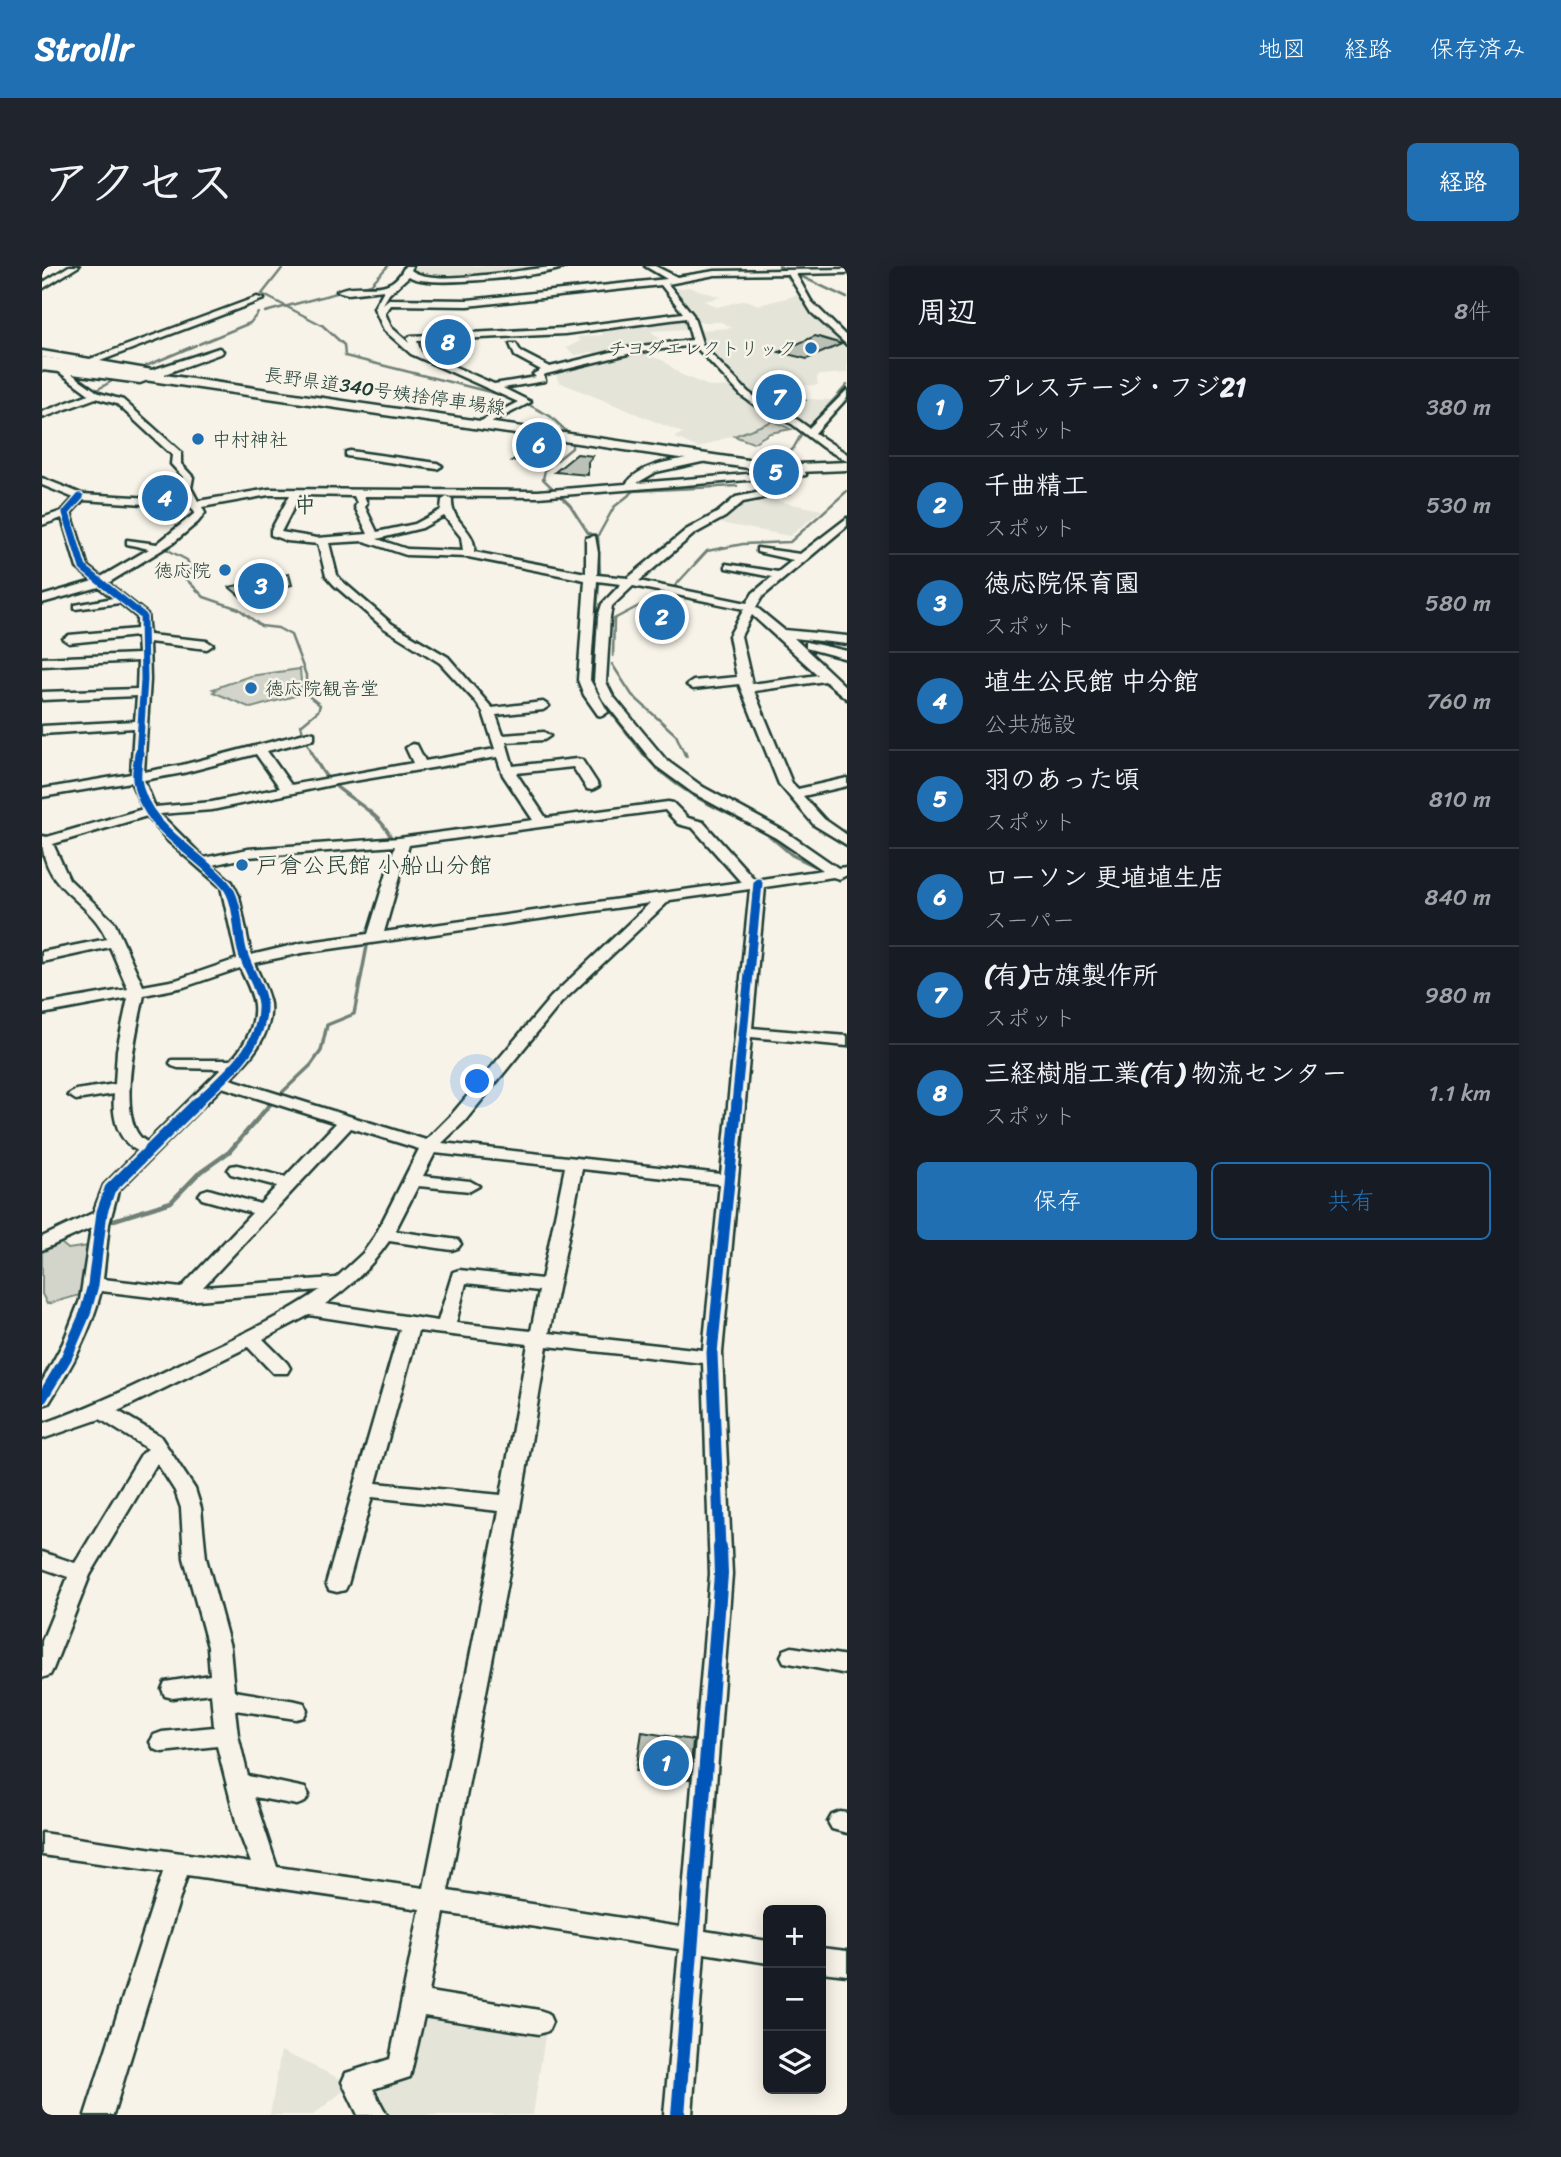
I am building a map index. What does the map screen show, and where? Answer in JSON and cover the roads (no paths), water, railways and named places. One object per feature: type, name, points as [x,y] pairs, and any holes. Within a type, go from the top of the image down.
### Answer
[{"type":"main road","name":"長野県道340号姨捨停車場線","points":[[45,359],[287,398],[748,464],[799,468],[847,466]]},
{"type":"street","points":[[42,287],[75,266]]},
{"type":"street","points":[[480,425],[526,402],[414,352],[387,328],[378,307],[379,302],[400,281],[408,268],[416,278],[461,280],[563,266]]},
{"type":"street","points":[[649,266],[674,279]]},
{"type":"street","points":[[381,312],[389,302],[468,303],[663,282],[719,269],[795,273],[847,271]]},
{"type":"street","points":[[795,273],[799,293],[847,342]]},
{"type":"street","points":[[663,282],[689,315],[696,342],[713,363],[754,402],[795,422],[847,458]]},
{"type":"street","points":[[344,292],[393,286]]},
{"type":"street","points":[[91,362],[260,299]]},
{"type":"street","points":[[414,352],[418,350],[411,339],[565,331],[689,315]]},
{"type":"street","points":[[831,328],[847,328]]},
{"type":"street","points":[[494,387],[542,379],[538,374],[632,350],[696,342]]},
{"type":"street","points":[[513,346],[517,354],[550,371]]},
{"type":"street","points":[[42,415],[96,395],[124,394],[147,376],[219,351]]},
{"type":"street","points":[[45,359],[91,362],[147,376]]},
{"type":"street","points":[[64,372],[96,395]]},
{"type":"street","points":[[809,433],[842,406],[847,393]]},
{"type":"street","points":[[42,600],[100,582],[183,532],[198,519],[200,513],[186,488],[188,477],[176,464],[177,454],[124,394]]},
{"type":"street","points":[[350,454],[437,466]]},
{"type":"street","points":[[629,487],[632,481],[643,473],[707,458]]},
{"type":"street","points":[[740,499],[742,477],[748,464]]},
{"type":"street","points":[[45,485],[80,497],[196,504],[269,492],[447,495],[556,493],[802,473],[799,468]]},
{"type":"street","points":[[778,474],[778,485],[784,491],[740,499],[721,515],[690,532],[614,596],[604,617],[600,682],[607,697],[661,763],[698,790],[781,835],[841,872],[847,882]]},
{"type":"street","points":[[358,492],[370,537],[406,552],[468,554],[509,564],[630,582],[749,607],[847,695]]},
{"type":"street","points":[[296,493],[275,533],[287,538],[323,541],[370,537],[418,526],[447,512]]},
{"type":"street","points":[[447,495],[447,512],[468,539],[468,554]]},
{"type":"street","points":[[42,522],[66,513],[80,497]]},
{"type":"street","points":[[42,1398],[48,1380],[87,1311],[102,1216],[110,1189],[248,1052],[258,1031],[262,1004],[246,962],[232,896],[227,885],[170,835],[150,811],[141,794],[137,779],[143,692],[143,616],[83,568],[66,513]]},
{"type":"street","points":[[847,521],[757,595],[735,636],[736,654],[746,684],[786,784],[819,822],[847,841]]},
{"type":"street","points":[[591,538],[597,578],[584,680],[590,695],[602,712]]},
{"type":"street","points":[[826,538],[847,540]]},
{"type":"street","points":[[323,541],[332,576],[338,583],[387,626],[444,660],[489,712],[508,770],[542,823]]},
{"type":"street","points":[[131,542],[157,547]]},
{"type":"street","points":[[761,550],[803,558]]},
{"type":"street","points":[[730,566],[782,576]]},
{"type":"street","points":[[79,607],[124,599]]},
{"type":"street","points":[[69,639],[144,635],[207,645]]},
{"type":"street","points":[[784,636],[847,640]]},
{"type":"street","points":[[784,636],[847,655]]},
{"type":"street","points":[[42,662],[144,657]]},
{"type":"street","points":[[693,684],[746,684],[827,677]]},
{"type":"street","points":[[42,696],[143,692]]},
{"type":"street","points":[[489,712],[543,706]]},
{"type":"street","points":[[42,730],[141,724]]},
{"type":"street","points":[[42,793],[137,779],[309,736]]},
{"type":"street","points":[[148,1149],[135,1143],[125,1127],[121,1110],[125,1050],[137,991],[116,941],[100,913],[60,876],[44,841],[150,811],[212,806],[421,765],[544,736]]},
{"type":"street","points":[[412,748],[421,765]]},
{"type":"street","points":[[260,750],[288,790]]},
{"type":"street","points":[[508,770],[577,764],[592,786]]},
{"type":"street","points":[[793,794],[847,782]]},
{"type":"street","points":[[202,863],[248,853],[397,842],[668,806],[683,821],[698,825],[754,883],[744,1032],[713,1358],[720,1574],[678,2115]]},
{"type":"street","points":[[375,936],[397,842]]},
{"type":"street","points":[[42,1009],[179,984],[246,962],[302,948],[841,872]]},
{"type":"street","points":[[42,880],[60,876]]},
{"type":"street","points":[[42,1432],[102,1411],[250,1338],[307,1308],[340,1285],[369,1258],[384,1235],[429,1147],[458,1118],[556,1000],[665,897]]},
{"type":"street","points":[[42,957],[116,941]]},
{"type":"street","points":[[744,1032],[847,1041]]},
{"type":"street","points":[[178,1063],[235,1065]]},
{"type":"street","points":[[220,1081],[429,1147],[730,1180]]},
{"type":"street","points":[[76,1095],[122,1088]]},
{"type":"street","points":[[185,1295],[347,1122]]},
{"type":"street","points":[[373,2115],[355,2082],[401,2068],[500,1562],[573,1164]]},
{"type":"street","points":[[237,1170],[290,1184]]},
{"type":"street","points":[[412,1180],[470,1185]]},
{"type":"street","points":[[208,1195],[266,1211]]},
{"type":"street","points":[[42,1244],[102,1216]]},
{"type":"street","points":[[384,1235],[452,1244]]},
{"type":"street","points":[[445,1328],[459,1276],[550,1286]]},
{"type":"street","points":[[93,1284],[185,1295],[333,1283],[340,1285]]},
{"type":"street","points":[[307,1308],[316,1312],[411,1324],[713,1358]]},
{"type":"street","points":[[337,1584],[411,1324]]},
{"type":"street","points":[[250,1338],[279,1368]]},
{"type":"street","points":[[102,1411],[153,1441],[185,1489],[191,1508],[195,1558],[219,1647],[226,1735],[250,1829],[268,1876]]},
{"type":"street","points":[[42,1669],[80,1573],[149,1458],[160,1450]]},
{"type":"street","points":[[364,1489],[509,1504]]},
{"type":"street","points":[[42,1560],[80,1573]]},
{"type":"street","points":[[792,1656],[847,1665]]},
{"type":"street","points":[[173,1689],[222,1691],[296,1710]]},
{"type":"street","points":[[162,1742],[226,1735]]},
{"type":"street","points":[[238,1784],[297,1795]]},
{"type":"street","points":[[42,1844],[434,1900],[763,1951]]},
{"type":"street","points":[[99,2115],[178,1864]]},
{"type":"street","points":[[826,1960],[847,1964]]},
{"type":"street","points":[[414,2002],[539,2022]]},
{"type":"waterway","points":[[284,266],[262,294],[286,306]]},
{"type":"waterway","points":[[356,288],[371,284],[388,266]]},
{"type":"waterway","points":[[779,266],[847,298]]},
{"type":"waterway","points":[[286,306],[344,291]]},
{"type":"waterway","points":[[265,312],[286,306]]},
{"type":"waterway","points":[[286,306],[322,325],[344,345],[345,356],[502,395]]},
{"type":"waterway","points":[[199,344],[250,323],[258,313]]},
{"type":"waterway","points":[[146,366],[196,345]]},
{"type":"waterway","points":[[95,391],[117,378]]},
{"type":"waterway","points":[[809,427],[847,385]]},
{"type":"waterway","points":[[531,406],[550,416],[569,434]]},
{"type":"waterway","points":[[777,463],[793,449],[802,433]]},
{"type":"waterway","points":[[572,442],[572,448],[545,470],[543,479],[570,505],[588,533],[598,536]]},
{"type":"waterway","points":[[178,451],[182,454],[180,464],[193,477]]},
{"type":"waterway","points":[[598,536],[614,507],[634,491],[737,486]]},
{"type":"waterway","points":[[613,656],[614,619],[673,588],[707,551],[743,544],[790,542],[847,491]]},
{"type":"waterway","points":[[178,538],[195,525]]},
{"type":"waterway","points":[[593,687],[592,665],[600,573],[598,536]]},
{"type":"waterway","points":[[170,543],[166,549],[187,560],[191,569],[182,575],[204,597],[239,609],[261,626],[278,628],[291,635],[306,675],[306,694],[320,705],[318,711],[301,725],[304,736]]},
{"type":"waterway","points":[[612,664],[632,695],[676,735],[685,755]]},
{"type":"waterway","points":[[601,700],[644,755]]},
{"type":"waterway","points":[[306,740],[312,754]]},
{"type":"waterway","points":[[643,753],[665,775],[691,794],[747,822]]},
{"type":"waterway","points":[[312,754],[330,781],[376,817],[390,835],[394,846],[374,916]]},
{"type":"waterway","points":[[764,831],[792,855],[815,866]]},
{"type":"waterway","points":[[272,1103],[311,1065],[321,1051],[327,1025],[354,1014],[368,941]]},
{"type":"waterway","points":[[114,1220],[171,1202],[198,1174],[229,1152],[272,1103]]},
{"type":"place","name":"三経樹脂工業(有) 物流センター","points":[[448,342]]},
{"type":"place","name":"チヨダエレクトリック","points":[[811,348]]},
{"type":"place","name":"(有)古旗製作所","points":[[779,397]]},
{"type":"place","name":"中村神社","points":[[198,439]]},
{"type":"place","name":"ローソン 更埴埴生店","points":[[539,445]]},
{"type":"place","name":"羽のあった頃","points":[[776,472]]},
{"type":"place","name":"埴生公民館 中分館","points":[[165,498]]},
{"type":"place","name":"徳応院","points":[[225,570]]},
{"type":"place","name":"徳応院保育園","points":[[261,586]]},
{"type":"place","name":"千曲精工","points":[[662,617]]},
{"type":"place","name":"徳応院観音堂","points":[[251,688]]},
{"type":"place","name":"戸倉公民館 小船山分館","points":[[242,865]]},
{"type":"place","name":"プレステージ・フジ21","points":[[666,1763]]},
{"type":"district","name":"中","points":[[305,505]]}]
